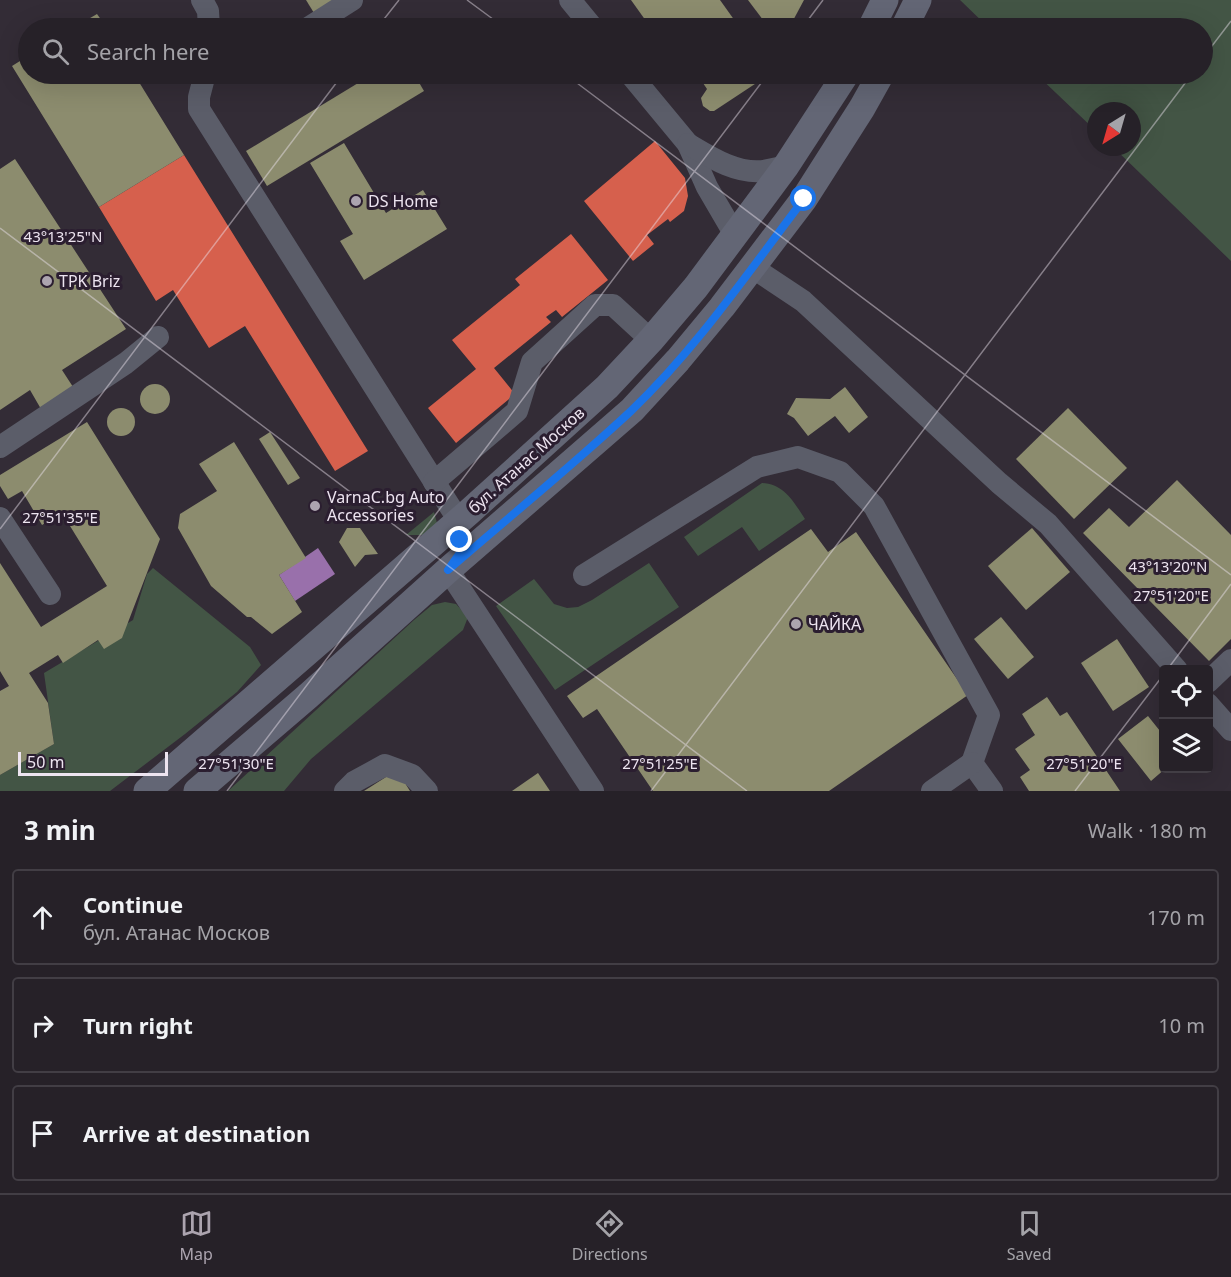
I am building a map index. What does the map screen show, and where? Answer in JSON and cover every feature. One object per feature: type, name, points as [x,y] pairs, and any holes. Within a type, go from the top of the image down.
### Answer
[{"type":"main road","points":[[909,18],[918,0]]},
{"type":"main road","name":"бул. Атанас Москов","points":[[147,791],[459,521],[607,387],[696,287],[786,166],[839,84]]},
{"type":"main road","name":"бул. Атанас Москов","points":[[197,791],[632,410],[678,360],[804,199],[875,84]]},
{"type":"main road","points":[[436,540],[452,536],[460,540],[462,550],[448,570]]},
{"type":"lane","points":[[202,0],[208,11],[208,18]]},
{"type":"lane","points":[[324,18],[352,0]]},
{"type":"lane","points":[[570,0],[585,18]]},
{"type":"lane","points":[[203,84],[199,97],[199,109],[459,521]]},
{"type":"lane","points":[[638,84],[688,144],[707,187],[735,235]]},
{"type":"lane","points":[[688,144],[718,161],[741,169],[761,172],[786,166]]},
{"type":"lane","points":[[752,267],[803,302],[999,483],[1048,524],[1174,665]]},
{"type":"lane","points":[[434,482],[517,411],[532,362],[595,305],[613,305],[651,340]]},
{"type":"lane","points":[[0,447],[126,363],[158,337]]},
{"type":"lane","points":[[584,574],[757,467],[798,457],[840,472],[874,506],[989,715],[972,763],[932,791]]},
{"type":"lane","points":[[0,518],[50,594]]},
{"type":"lane","points":[[448,570],[593,791]]},
{"type":"lane","points":[[1213,678],[1231,660]]},
{"type":"lane","points":[[1213,709],[1231,730]]},
{"type":"lane","points":[[972,763],[992,791]]},
{"type":"lane","points":[[345,791],[354,782],[385,765],[412,775],[427,791]]},
{"type":"green space","points":[[960,0],[1231,0],[1231,261],[1122,156],[1141,156],[1141,102],[1087,102],[1087,122],[1047,84],[1213,84],[1213,18],[979,18]]},
{"type":"green space","points":[[762,483],[782,490],[805,519],[759,551],[742,527],[698,556],[684,537]]},
{"type":"green space","points":[[434,512],[437,523],[425,535],[406,535]]},
{"type":"green space","points":[[649,563],[679,607],[555,690],[496,606],[534,579],[554,604],[567,608],[578,607]]},
{"type":"green space","points":[[153,568],[250,647],[261,665],[237,692],[110,791],[0,791],[0,775],[54,744],[44,673],[133,620],[147,574]]},
{"type":"green space","points":[[445,602],[456,604],[468,617],[463,630],[311,759],[284,791],[228,791],[414,620],[432,605]]},
{"type":"building: Shops","points":[[655,141],[685,178],[688,196],[684,211],[670,222],[668,219],[647,235],[654,244],[633,261],[584,201]]},
{"type":"building: Shops","points":[[184,155],[368,451],[335,471],[245,326],[209,348],[173,290],[156,301],[99,207]]},
{"type":"building: Shops","points":[[571,234],[608,280],[562,317],[556,310],[546,317],[551,322],[494,368],[515,394],[456,443],[428,408],[476,369],[452,340],[520,285],[515,279]]},
{"type":"building: Offices","points":[[318,548],[335,574],[295,601],[279,575]]},
{"type":"building: Industry","points":[[306,0],[336,0],[314,13]]},
{"type":"building: Industry","points":[[631,0],[720,0],[733,18],[644,18]]},
{"type":"building: Industry","points":[[748,0],[804,0],[794,18],[762,18]]},
{"type":"building: Industry","points":[[18,62],[18,76],[12,66]]},
{"type":"building: Industry","points":[[23,84],[140,84],[184,155],[99,207]]},
{"type":"building: Industry","points":[[357,84],[420,84],[424,91],[267,186],[246,151]]},
{"type":"building: Industry","points":[[704,84],[755,84],[714,111],[703,106],[701,98],[707,89]]},
{"type":"building: Industry","name":"DS Home","points":[[344,143],[386,213],[423,190],[447,229],[364,280],[340,241],[353,234],[310,163]]},
{"type":"building: Industry","name":"TPK Briz","points":[[15,159],[126,329],[62,370],[75,390],[41,409],[30,390],[0,410],[0,169]]},
{"type":"building: Industry","points":[[155,384],[166,388],[170,399],[166,410],[155,414],[144,410],[140,399],[144,388]]},
{"type":"building: Industry","points":[[845,387],[868,417],[849,433],[835,416],[808,436],[794,418],[787,414],[796,398],[830,399]]},
{"type":"building: Industry","points":[[121,408],[131,412],[135,422],[131,432],[121,436],[111,432],[107,422],[111,412]]},
{"type":"building: Industry","points":[[1068,408],[1127,468],[1074,519],[1016,459]]},
{"type":"building: Industry","points":[[87,422],[160,539],[122,638],[104,649],[98,640],[63,663],[58,655],[29,673],[48,703],[54,744],[0,775],[0,691],[9,686],[0,671],[0,563],[41,627],[107,586],[62,513],[42,525],[22,491],[8,499],[0,486],[0,475]]},
{"type":"building: Industry","points":[[270,432],[300,478],[288,485],[259,439]]},
{"type":"building: Industry","points":[[234,442],[306,558],[279,575],[302,612],[272,634],[251,617],[247,617],[211,586],[178,528],[180,514],[217,491],[199,464]]},
{"type":"building: Industry","points":[[1177,480],[1231,535],[1231,639],[1209,661],[1083,533],[1109,508],[1129,527]]},
{"type":"building: Industry","points":[[347,528],[360,528],[378,554],[365,555],[355,567],[339,542]]},
{"type":"building: Industry","points":[[1032,528],[1070,572],[1026,610],[988,566]]},
{"type":"building: Industry","name":"ЧАЙКА","points":[[811,529],[828,552],[856,532],[968,695],[829,791],[653,791],[597,709],[583,718],[567,696]]},
{"type":"building: Industry","points":[[1001,617],[1034,657],[1008,679],[974,639]]},
{"type":"building: Industry","points":[[1117,639],[1149,687],[1113,711],[1081,663]]},
{"type":"building: Industry","points":[[1047,697],[1060,716],[1067,712],[1120,791],[1029,791],[1020,777],[1030,770],[1015,749],[1035,735],[1022,714]]},
{"type":"building: Industry","points":[[1148,716],[1159,730],[1160,773],[1151,781],[1118,739]]},
{"type":"building: Industry","points":[[397,770],[410,791],[364,791]]},
{"type":"building: Industry","points":[[538,773],[550,791],[512,791]]},
{"type":"place","name":"DS Home","points":[[356,201]]},
{"type":"place","name":"TPK Briz","points":[[47,281]]},
{"type":"place","name":"VarnaC.bg Auto Accessories","points":[[315,506]]},
{"type":"place","name":"ЧАЙКА","points":[[796,624]]},
{"type":"route","points":[[460,540],[462,550],[448,570],[632,410],[722,307],[804,199]]}]
